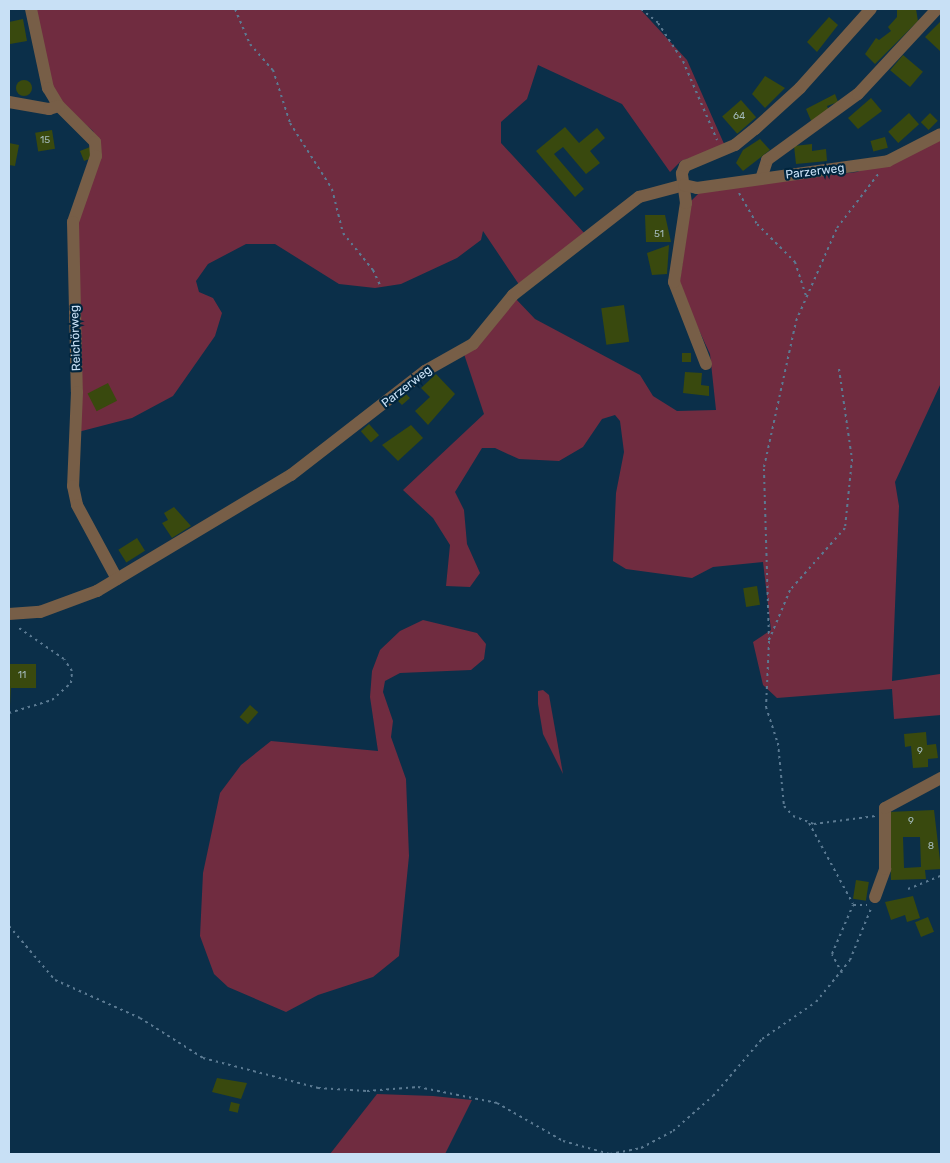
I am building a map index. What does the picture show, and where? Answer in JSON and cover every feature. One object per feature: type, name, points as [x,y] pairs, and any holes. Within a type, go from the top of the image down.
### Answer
[{"type":"street","name":"Reichörweg","points":[[31,9],[44,76],[59,106],[88,130],[96,156],[73,222],[78,392],[73,486],[78,505],[117,579]]},
{"type":"street","points":[[706,364],[674,282],[686,203],[684,185],[685,166],[722,152],[800,88],[871,9]]},
{"type":"street","points":[[761,179],[767,160],[858,94],[936,10]]},
{"type":"street","points":[[9,102],[49,109],[59,106]]},
{"type":"street","name":"Parzerweg","points":[[11,614],[59,606],[117,579],[291,475],[425,371],[473,344],[513,295],[570,254],[614,213],[646,194],[684,185],[697,188],[888,162],[941,134]]},
{"type":"street","points":[[874,901],[885,869],[882,815],[891,803],[941,778]]},
{"type":"path","points":[[235,9],[250,44],[273,70],[290,123],[332,189],[343,233],[373,270],[381,287]]},
{"type":"path","points":[[641,9],[658,23],[683,61],[722,152]]},
{"type":"path","points":[[882,815],[809,823],[793,816],[784,806],[778,743],[766,708],[769,640],[764,467],[796,321],[837,228],[888,162]]},
{"type":"path","points":[[734,183],[757,224],[796,262],[806,298]]},
{"type":"path","points":[[769,640],[790,590],[845,528],[852,459],[839,368]]},
{"type":"path","points":[[9,713],[52,700],[71,683],[72,671],[47,645],[23,634],[11,614]]},
{"type":"path","points":[[809,823],[853,905]]},
{"type":"path","points":[[908,889],[941,876]]},
{"type":"path","points":[[853,905],[874,901]]},
{"type":"path","points":[[9,926],[55,980],[140,1018],[211,1060],[318,1088],[367,1091],[418,1087],[497,1103],[563,1141],[610,1154],[641,1148],[685,1122],[762,1039],[816,1002],[842,973],[874,901]]},
{"type":"path","points":[[842,973],[832,954],[853,905]]},
{"type":"shaded area","points":[[36,9],[640,9],[687,60],[725,146],[681,161],[670,172],[622,104],[538,65],[527,99],[501,122],[501,143],[586,235],[520,286],[483,231],[481,240],[457,258],[401,284],[375,288],[339,284],[275,244],[246,244],[208,264],[196,281],[199,292],[213,298],[222,313],[215,336],[173,396],[132,418],[78,432],[78,221],[98,143],[93,131],[63,105],[53,89]]},
{"type":"shaded area","points":[[941,138],[941,383],[895,482],[899,506],[892,681],[940,674],[941,715],[894,719],[892,689],[777,698],[763,685],[753,642],[771,630],[763,562],[713,567],[692,578],[626,569],[613,561],[616,493],[624,452],[620,421],[615,415],[602,419],[583,447],[559,461],[519,459],[495,448],[482,448],[455,492],[464,510],[467,544],[480,573],[470,587],[446,586],[450,545],[433,518],[403,490],[484,414],[464,354],[515,298],[535,319],[640,375],[653,396],[677,411],[716,410],[710,354],[679,287],[691,201],[701,191],[857,172]]},
{"type":"shaded area","points":[[423,620],[477,633],[486,644],[484,659],[471,670],[400,673],[385,681],[383,692],[393,721],[391,737],[406,779],[409,856],[399,956],[373,977],[318,995],[286,1012],[228,987],[214,974],[200,936],[203,873],[220,793],[241,765],[271,741],[378,751],[370,697],[372,671],[380,650],[400,631]]},
{"type":"shaded area","points":[[543,690],[549,695],[563,774],[543,734],[538,704],[538,691]]},
{"type":"shaded area","points":[[377,1094],[433,1096],[472,1100],[445,1154],[330,1154]]},
{"type":"building","points":[[897,9],[916,9],[918,21],[875,64],[865,54],[876,38],[879,40],[891,31],[888,27],[897,17]]},
{"type":"building","points":[[829,17],[838,25],[817,52],[807,42]]},
{"type":"building","points":[[23,19],[27,41],[10,44],[9,22]]},
{"type":"building","points":[[941,21],[941,49],[940,51],[925,37]]},
{"type":"building","points":[[903,55],[923,72],[910,87],[890,70]]},
{"type":"building","points":[[765,76],[785,88],[765,108],[752,94]]},
{"type":"building","points":[[21,80],[27,80],[32,85],[30,94],[21,96],[16,91],[16,85]]},
{"type":"building","points":[[835,94],[838,102],[827,106],[831,115],[812,123],[806,109]]},
{"type":"building","points":[[871,98],[882,111],[858,129],[848,118]]},
{"type":"building","points":[[741,100],[756,117],[737,134],[722,116]]},
{"type":"building","points":[[909,113],[919,124],[898,143],[888,132]]},
{"type":"building","points":[[930,113],[938,121],[929,130],[921,122]]},
{"type":"building","points":[[565,127],[579,143],[597,128],[605,138],[590,151],[600,163],[586,174],[563,147],[554,154],[584,189],[575,197],[536,151]]},
{"type":"building","points":[[52,130],[55,149],[38,151],[35,133]]},
{"type":"building","points":[[885,137],[888,148],[873,152],[871,141]]},
{"type":"building","points":[[760,139],[770,150],[743,171],[736,163],[743,150]]},
{"type":"building","points":[[9,143],[19,145],[15,166],[9,165]]},
{"type":"building","points":[[812,144],[812,151],[826,149],[827,161],[796,164],[794,146]]},
{"type":"building","points":[[90,147],[92,158],[84,161],[80,151]]},
{"type":"building","points":[[645,215],[665,215],[671,242],[646,242]]},
{"type":"building","points":[[669,245],[667,274],[652,275],[647,253]]},
{"type":"building","points":[[624,305],[629,342],[606,345],[601,308]]},
{"type":"building","points":[[682,353],[691,353],[691,362],[682,362]]},
{"type":"building","points":[[685,372],[702,373],[701,385],[709,386],[709,396],[683,393]]},
{"type":"building","points":[[436,374],[455,394],[428,425],[415,411],[430,397],[421,388]]},
{"type":"building","points":[[108,383],[117,401],[97,411],[88,393]]},
{"type":"building","points":[[405,393],[410,398],[402,405],[398,401]]},
{"type":"building","points":[[369,424],[379,435],[371,443],[361,431]]},
{"type":"building","points":[[411,425],[423,438],[398,461],[382,445]]},
{"type":"building","points":[[174,507],[191,526],[172,538],[162,523],[168,520],[164,513]]},
{"type":"building","points":[[137,538],[145,551],[126,562],[118,550]]},
{"type":"building","points":[[757,586],[760,605],[746,607],[743,588]]},
{"type":"building","points":[[9,664],[36,664],[36,688],[11,688],[11,706]]},
{"type":"building","points":[[250,705],[258,712],[248,724],[240,717]]},
{"type":"building","points":[[926,732],[927,745],[936,744],[938,758],[928,759],[928,767],[913,768],[911,746],[905,747],[904,734]]},
{"type":"building","points":[[934,810],[941,869],[925,870],[926,879],[891,880],[888,812]],"holes":[[[903,837],[920,837],[921,867],[904,868]]]},
{"type":"building","points":[[856,880],[869,882],[866,901],[853,899]]},
{"type":"building","points":[[913,896],[920,918],[907,922],[905,915],[891,920],[885,902]]},
{"type":"building","points":[[928,917],[934,932],[921,937],[915,922]]},
{"type":"building","points":[[217,1078],[247,1083],[241,1099],[212,1092]]},
{"type":"building","points":[[231,1102],[240,1104],[238,1113],[229,1111]]}]
